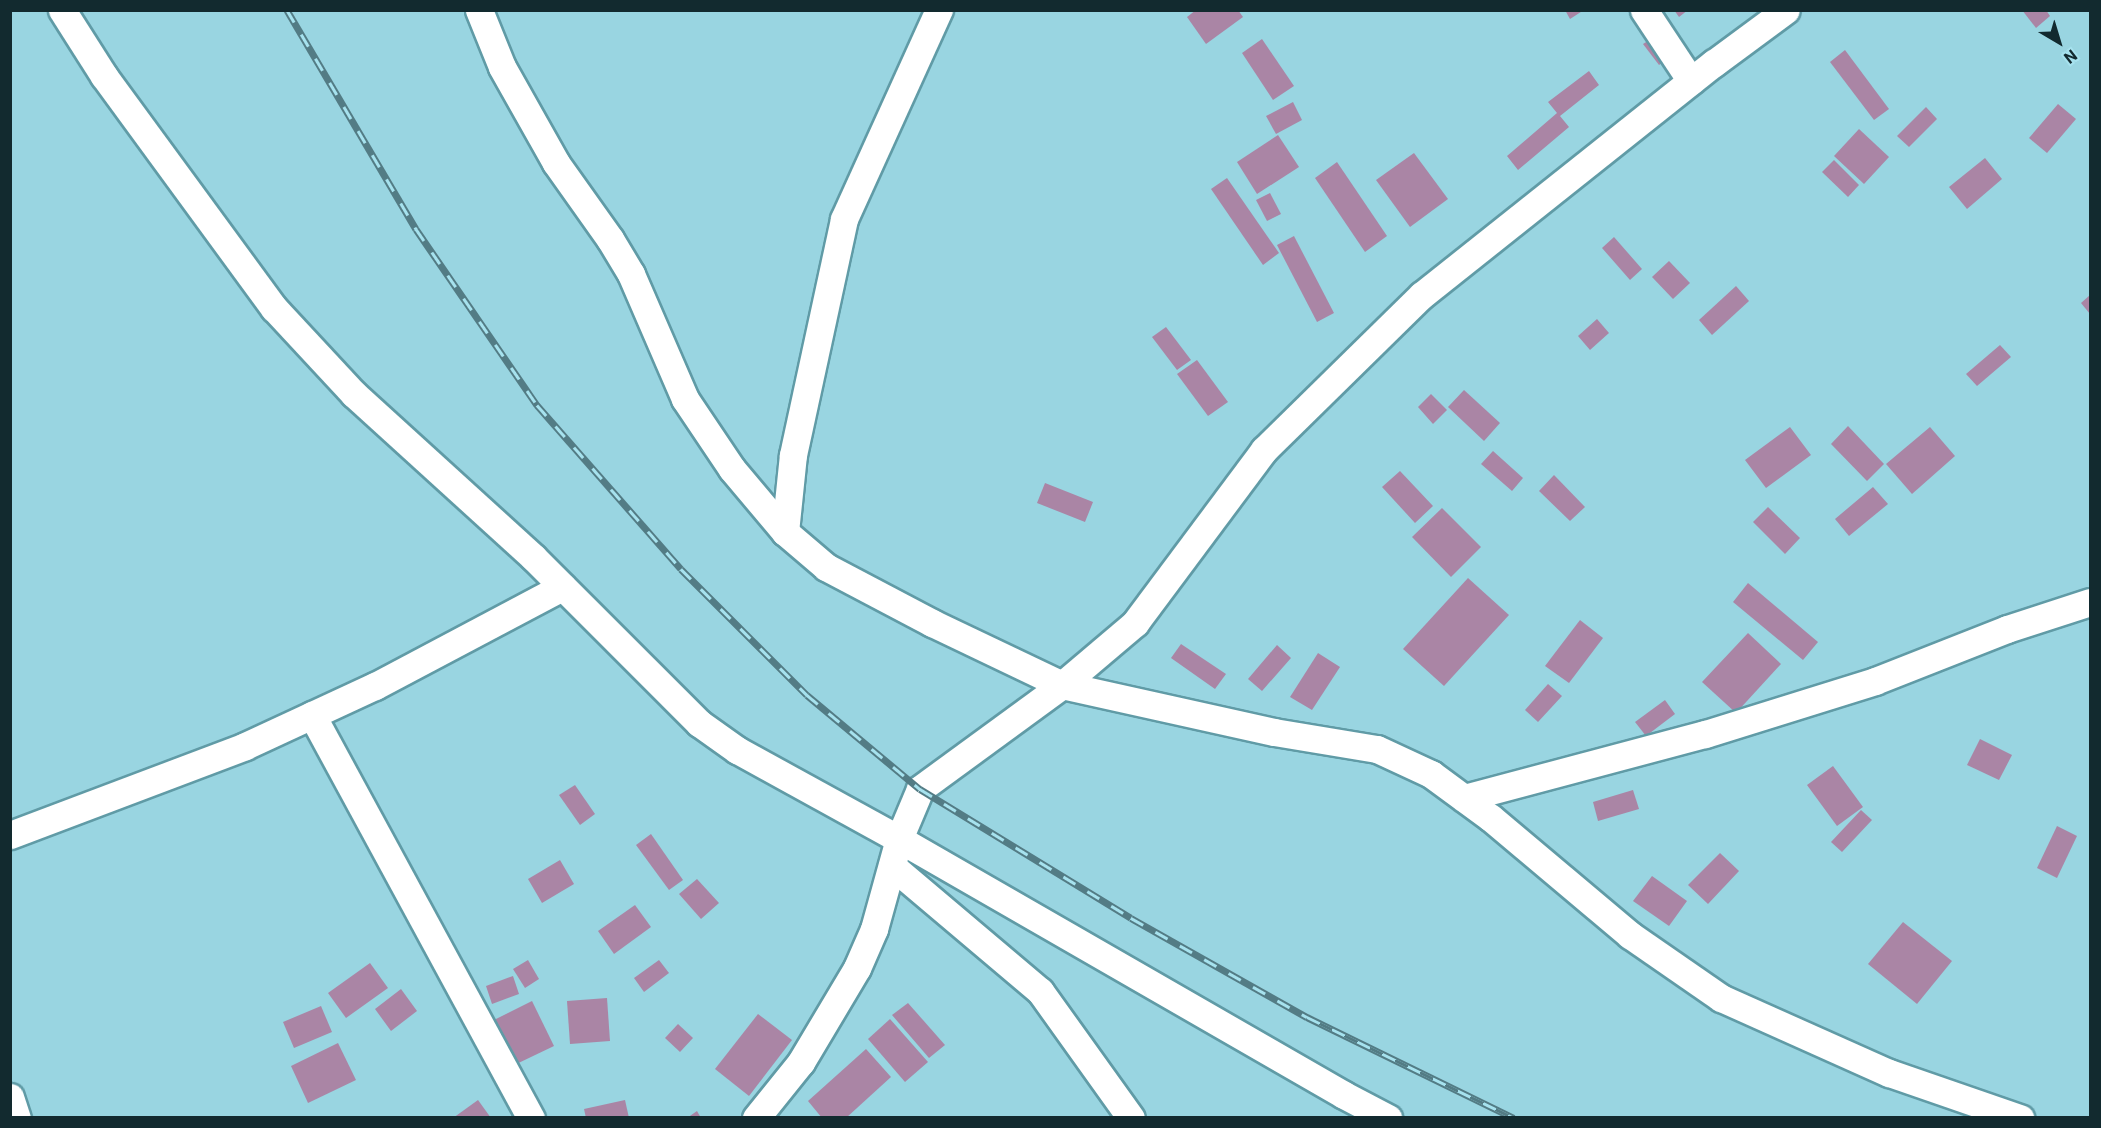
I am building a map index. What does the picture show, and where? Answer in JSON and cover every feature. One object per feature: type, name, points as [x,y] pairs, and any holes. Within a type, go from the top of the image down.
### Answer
[{"type":"street","points":[[62,10],[104,76],[274,308],[354,394],[562,587],[699,723],[737,750],[1388,1118]]},
{"type":"street","points":[[479,10],[502,67],[556,163],[610,239],[631,274],[685,399],[732,469],[784,532],[826,567],[932,623],[1062,685],[1274,732],[1377,749],[1431,774],[1464,798],[1630,935],[1721,998],[1889,1073],[2020,1118]]},
{"type":"street","points":[[784,532],[793,455],[844,219],[939,10]]},
{"type":"street","points":[[1644,10],[1691,81]]},
{"type":"street","points":[[756,1118],[801,1062],[857,968],[874,929],[898,839],[920,789],[1062,685],[1135,623],[1264,450],[1422,295],[1691,81],[1786,10]]},
{"type":"street","points":[[10,835],[245,746],[375,686],[562,587]]},
{"type":"street","points":[[1464,798],[1705,734],[1875,681],[2007,629],[2091,602]]},
{"type":"street","points":[[312,715],[531,1118]]},
{"type":"street","points":[[892,866],[1040,991],[1131,1118]]},
{"type":"street","points":[[10,1097],[17,1118]]},
{"type":"building","points":[[1196,10],[1238,10],[1243,17],[1206,44],[1187,17]]},
{"type":"building","points":[[1565,10],[1584,10],[1570,19]]},
{"type":"building","points":[[1674,10],[1688,10],[1679,17]]},
{"type":"building","points":[[2022,10],[2046,10],[2050,16],[2036,28]]},
{"type":"building","points":[[1659,34],[1674,54],[1659,65],[1643,44]]},
{"type":"building","points":[[1262,39],[1294,86],[1273,100],[1242,53]]},
{"type":"building","points":[[1845,50],[1889,109],[1874,120],[1830,62]]},
{"type":"building","points":[[1589,71],[1599,85],[1560,116],[1569,127],[1518,170],[1507,156],[1557,113],[1548,102]]},
{"type":"building","points":[[1293,102],[1302,120],[1276,134],[1266,116]]},
{"type":"building","points":[[2058,104],[2076,119],[2047,153],[2029,138]]},
{"type":"building","points":[[1926,107],[1937,119],[1909,147],[1897,136]]},
{"type":"building","points":[[1859,129],[1889,157],[1864,184],[1834,156]]},
{"type":"building","points":[[1278,135],[1299,167],[1257,194],[1237,162]]},
{"type":"building","points":[[1414,153],[1448,199],[1410,227],[1376,180]]},
{"type":"building","points":[[1985,158],[2002,179],[1967,209],[1949,187]]},
{"type":"building","points":[[1834,160],[1859,185],[1848,197],[1822,172]]},
{"type":"building","points":[[1337,162],[1387,236],[1365,252],[1315,178]]},
{"type":"building","points":[[1227,178],[1279,253],[1263,265],[1211,189]]},
{"type":"building","points":[[1270,193],[1281,214],[1267,221],[1256,200]]},
{"type":"building","points":[[1294,236],[1334,313],[1317,322],[1277,245]]},
{"type":"building","points":[[1614,237],[1642,269],[1630,280],[1602,248]]},
{"type":"building","points":[[1669,261],[1690,283],[1673,299],[1652,277]]},
{"type":"building","points":[[1736,286],[1749,301],[1712,335],[1699,320]]},
{"type":"building","points":[[2090,295],[2090,314],[2081,303]]},
{"type":"building","points":[[1597,319],[1609,333],[1590,350],[1578,336]]},
{"type":"building","points":[[1166,327],[1191,360],[1177,370],[1152,337]]},
{"type":"building","points":[[2000,345],[2011,357],[1977,386],[1966,374]]},
{"type":"building","points":[[1197,360],[1228,402],[1208,416],[1177,374]]},
{"type":"building","points":[[1464,390],[1500,423],[1484,441],[1448,407]]},
{"type":"building","points":[[1431,394],[1447,410],[1433,424],[1418,407]]},
{"type":"building","points":[[1848,426],[1884,464],[1867,481],[1831,444]]},
{"type":"building","points":[[1790,427],[1811,455],[1766,488],[1745,460]]},
{"type":"building","points":[[1930,427],[1955,456],[1912,494],[1886,464]]},
{"type":"building","points":[[1493,451],[1523,478],[1512,491],[1481,464]]},
{"type":"building","points":[[1400,471],[1433,506],[1415,523],[1382,487]]},
{"type":"building","points":[[1554,475],[1585,507],[1570,521],[1539,491]]},
{"type":"building","points":[[1045,483],[1093,502],[1085,522],[1037,503]]},
{"type":"building","points":[[1873,487],[1888,504],[1849,536],[1835,519]]},
{"type":"building","points":[[1768,507],[1800,538],[1785,554],[1753,522]]},
{"type":"building","points":[[1442,508],[1481,547],[1451,577],[1412,537]]},
{"type":"building","points":[[1468,578],[1509,615],[1444,686],[1403,649]]},
{"type":"building","points":[[1748,583],[1818,642],[1803,660],[1733,602]]},
{"type":"building","points":[[1580,620],[1603,638],[1569,683],[1545,666]]},
{"type":"building","points":[[1748,633],[1781,664],[1736,713],[1702,682]]},
{"type":"building","points":[[1181,644],[1226,674],[1215,689],[1171,658]]},
{"type":"building","points":[[1277,645],[1291,658],[1262,691],[1248,679]]},
{"type":"building","points":[[1318,653],[1340,667],[1312,710],[1290,697]]},
{"type":"building","points":[[1548,684],[1562,696],[1538,722],[1525,710]]},
{"type":"building","points":[[1665,700],[1675,714],[1646,736],[1635,722]]},
{"type":"building","points":[[1980,739],[2012,755],[1999,780],[1967,765]]},
{"type":"building","points":[[1833,766],[1863,807],[1837,826],[1807,785]]},
{"type":"building","points":[[575,785],[595,814],[580,825],[559,795]]},
{"type":"building","points":[[1633,790],[1639,809],[1598,821],[1593,802]]},
{"type":"building","points":[[1861,810],[1872,820],[1842,852],[1831,842]]},
{"type":"building","points":[[2057,826],[2077,836],[2057,878],[2037,868]]},
{"type":"building","points":[[651,834],[683,880],[669,890],[636,845]]},
{"type":"building","points":[[1720,853],[1739,871],[1708,904],[1688,885]]},
{"type":"building","points":[[560,860],[574,884],[542,903],[528,879]]},
{"type":"building","points":[[1652,876],[1687,901],[1669,926],[1633,901]]},
{"type":"building","points":[[697,879],[719,903],[701,919],[679,894]]},
{"type":"building","points":[[635,905],[651,927],[614,954],[598,931]]},
{"type":"building","points":[[1903,922],[1952,961],[1917,1004],[1868,964]]},
{"type":"building","points":[[528,960],[539,979],[525,988],[513,969]]},
{"type":"building","points":[[659,960],[669,973],[644,992],[634,978]]},
{"type":"building","points":[[370,963],[388,988],[346,1018],[328,993]]},
{"type":"building","points":[[513,976],[519,994],[492,1004],[486,986]]},
{"type":"building","points":[[401,989],[417,1011],[391,1031],[375,1009]]},
{"type":"building","points":[[607,998],[610,1041],[570,1044],[567,1001]]},
{"type":"building","points":[[532,1001],[554,1046],[506,1069],[484,1025]]},
{"type":"building","points":[[908,1003],[945,1045],[929,1058],[892,1015]]},
{"type":"building","points":[[321,1006],[332,1032],[294,1048],[283,1022]]},
{"type":"building","points":[[758,1014],[792,1040],[749,1096],[715,1069]]},
{"type":"building","points":[[890,1019],[928,1062],[905,1082],[868,1039]]},
{"type":"building","points":[[678,1024],[693,1038],[680,1052],[665,1038]]},
{"type":"building","points":[[338,1043],[356,1080],[308,1103],[291,1066]]},
{"type":"building","points":[[866,1049],[891,1077],[846,1118],[822,1118],[808,1101]]},
{"type":"building","points":[[478,1100],[491,1118],[453,1118]]},
{"type":"building","points":[[625,1100],[629,1118],[586,1118],[584,1109]]},
{"type":"building","points":[[697,1111],[701,1118],[687,1118]]},
{"type":"railway","points":[[287,10],[416,229],[537,405],[681,569],[807,695],[920,789],[1131,918],[1307,1017],[1514,1118]]}]
